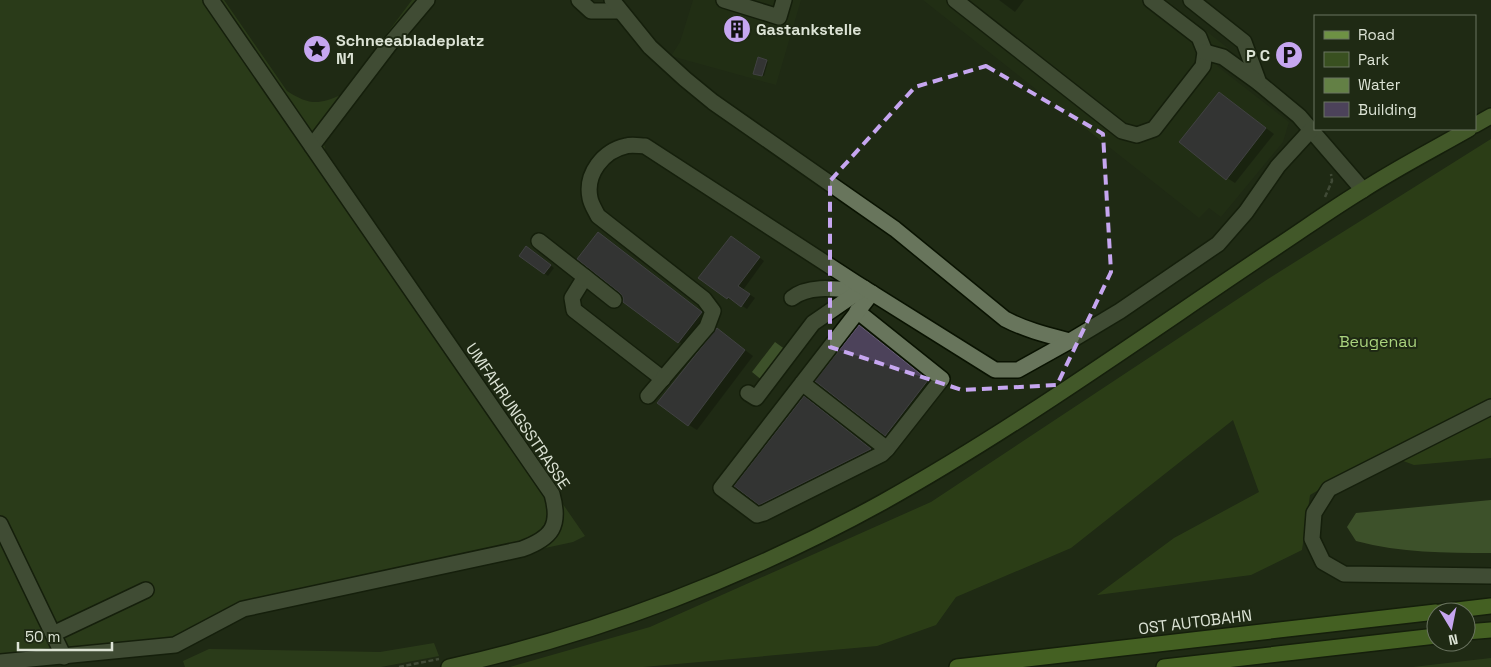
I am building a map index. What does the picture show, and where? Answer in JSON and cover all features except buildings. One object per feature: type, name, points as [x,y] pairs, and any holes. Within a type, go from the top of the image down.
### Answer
[{"type":"highway","name":"OST AUTOBAHN","points":[[1476,608],[1491,606]]},
{"type":"highway","name":"OST AUTOBAHN","points":[[957,667],[1426,613]]},
{"type":"highway","points":[[1476,631],[1491,630]]},
{"type":"highway","points":[[1164,667],[1426,637]]},
{"type":"main road","points":[[1476,124],[1491,116]]},
{"type":"main road","points":[[449,667],[523,649],[620,619],[697,590],[884,502],[976,446],[1363,190],[1467,130]]},
{"type":"street","name":"UMFAHRUNGSSTRASSE","points":[[0,662],[175,645],[243,609],[522,550],[540,542],[552,530],[557,511],[552,494],[211,0]]},
{"type":"street","points":[[312,146],[389,44],[427,0]]},
{"type":"street","points":[[579,0],[591,11],[616,6],[650,47],[684,79],[895,229],[1005,319],[1039,334],[1070,341]]},
{"type":"street","points":[[724,0],[779,17],[784,0]]},
{"type":"street","points":[[955,0],[1122,131],[1137,135],[1154,129],[1202,66],[1205,52],[1199,37],[1151,0]]},
{"type":"street","points":[[1191,0],[1244,42],[1260,83]]},
{"type":"street","points":[[1205,52],[1223,57],[1260,83],[1299,116],[1363,190]]},
{"type":"street","points":[[648,396],[707,327],[713,311],[704,299],[598,216],[590,199],[589,192],[594,169],[608,154],[626,145],[645,146],[865,290],[995,370],[1018,370],[1120,311],[1218,244],[1246,212],[1278,166],[1311,130]]},
{"type":"street","points":[[539,241],[614,300]]},
{"type":"street","points":[[584,277],[572,298],[574,310],[663,379]]},
{"type":"street","points":[[792,298],[805,291],[865,290]]},
{"type":"street","points":[[857,311],[942,378],[882,454],[758,515],[721,488],[857,311],[865,290]]},
{"type":"street","points":[[748,393],[756,398],[813,323],[865,290]]},
{"type":"street","points":[[802,383],[887,449]]},
{"type":"street","points":[[1491,407],[1329,489],[1314,513],[1312,539],[1323,562],[1344,574],[1491,576]]},
{"type":"street","points":[[0,524],[64,657]]},
{"type":"street","points":[[53,634],[146,590]]},
{"type":"highlighted area","points":[[986,66],[1103,134],[1111,272],[1057,385],[962,390],[830,347],[830,181],[915,87]]},
{"type":"shaded area","points":[[693,0],[801,0],[776,85],[671,56],[680,42]]},
{"type":"shaded area","points":[[923,0],[1167,0],[1229,49],[1217,66],[1289,122],[1283,142],[1221,217],[1209,208],[1199,218]]},
{"type":"green space","points":[[0,0],[224,0],[287,91],[301,99],[320,102],[341,95],[412,0],[419,0],[345,98],[324,144],[328,166],[585,536],[573,542],[244,613],[174,650],[0,664]]},
{"type":"green space","name":"Beugenau","points":[[1491,139],[1491,458],[1414,465],[1382,453],[1310,495],[1302,550],[1251,575],[1097,595],[1174,538],[1259,492],[1233,420],[1071,548],[956,597],[936,625],[877,646],[643,667],[510,667],[650,627],[931,502],[1268,279]]},
{"type":"green space","points":[[434,643],[439,656],[381,667],[185,667],[183,661],[209,649],[380,652]]},
{"type":"green space","points":[[1491,658],[1491,667],[1413,667]]},
{"type":"water","points":[[775,342],[786,350],[763,381],[752,372]]},
{"type":"water","points":[[1491,500],[1491,553],[1423,552],[1373,545],[1356,541],[1347,527],[1356,513]]},
{"type":"place","name":"Gastankstelle","points":[[737,29]]},
{"type":"place","name":"Schneeabladeplatz N1","points":[[317,49]]},
{"type":"place","name":"P C","points":[[1289,55]]}]
